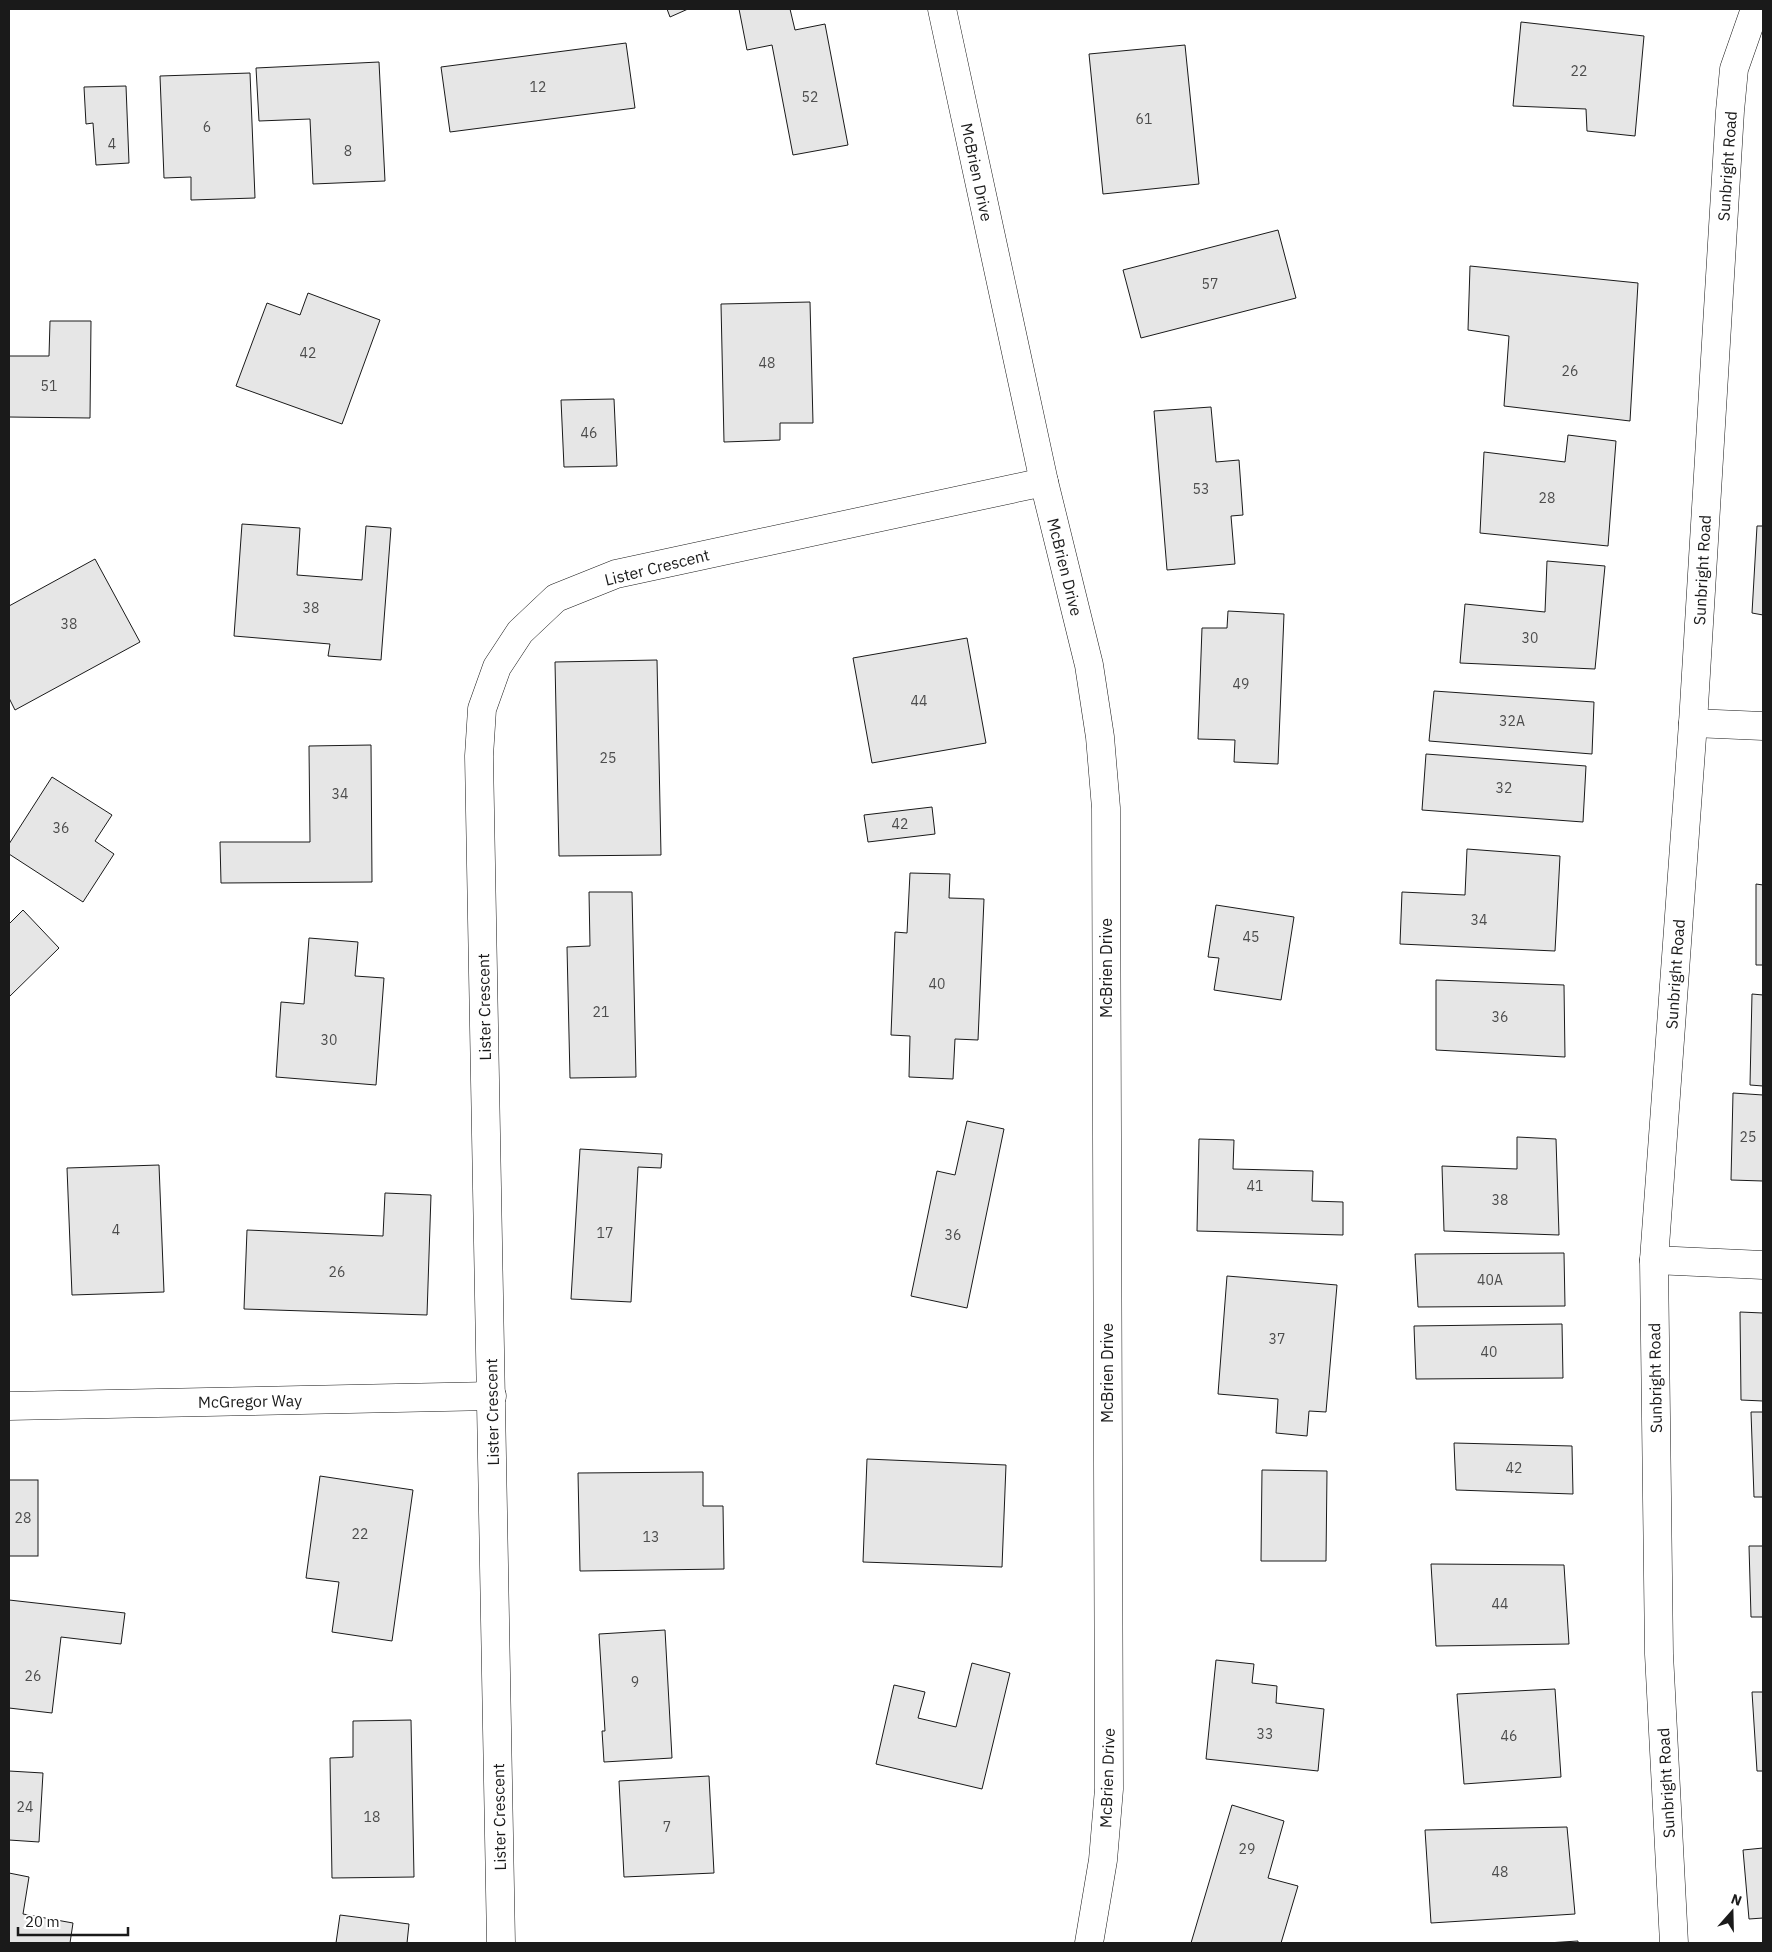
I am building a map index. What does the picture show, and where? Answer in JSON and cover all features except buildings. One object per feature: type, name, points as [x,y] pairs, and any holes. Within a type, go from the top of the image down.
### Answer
[{"type":"street","name":"McBrien Drive","points":[[942,9],[1044,482],[1089,665],[1100,737],[1106,808],[1109,1789],[1103,1860],[1089,1943]]},
{"type":"street","name":"Sunbright Road","points":[[1674,1943],[1659,1654],[1654,1260],[1693,723],[1730,111],[1734,69],[1754,9]]},
{"type":"street","name":"Lister Crescent","points":[[501,1943],[479,756],[482,710],[497,667],[520,632],[556,598],[616,574],[1044,482]]},
{"type":"street","points":[[1693,723],[1763,726]]},
{"type":"street","points":[[1654,1260],[1763,1265]]},
{"type":"street","name":"McGregor Way","points":[[9,1406],[492,1396]]}]
